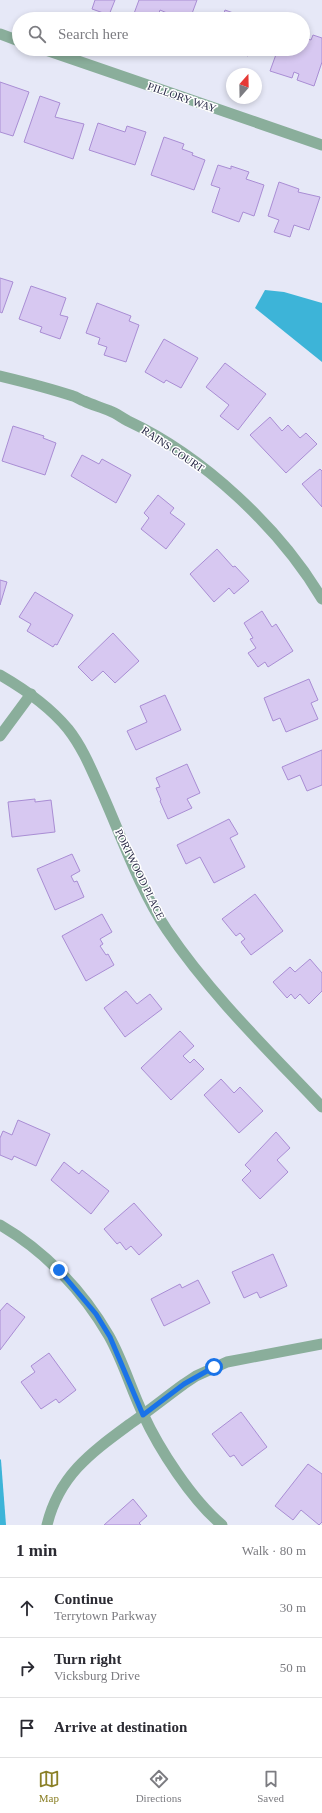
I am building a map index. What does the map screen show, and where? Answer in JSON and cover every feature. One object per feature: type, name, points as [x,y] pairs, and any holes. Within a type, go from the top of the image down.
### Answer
[{"type":"street","points":[[0,34],[12,38]]},
{"type":"street","name":"PILLORY WAY","points":[[63,56],[322,145]]},
{"type":"street","name":"RAINS COURT","points":[[0,376],[27,382],[74,396],[110,411],[156,435],[187,455],[240,499],[268,526],[305,573],[322,599]]},
{"type":"street","name":"PORTWOOD PLACE","points":[[0,675],[31,694],[47,707],[68,730],[85,757],[152,904],[184,956],[223,1003],[322,1107]]},
{"type":"street","points":[[0,736],[31,694]]},
{"type":"street","points":[[0,1225],[20,1238],[59,1270],[96,1314],[110,1337],[143,1415],[157,1442],[173,1467],[197,1498],[222,1525]]},
{"type":"street","points":[[47,1525],[56,1499],[72,1472],[95,1450],[196,1376],[227,1362],[322,1344]]},
{"type":"water","points":[[265,290],[284,292],[322,303],[322,362],[255,308]]},
{"type":"water","points":[[0,1459],[1,1460],[6,1525],[0,1525]]},
{"type":"building","points":[[95,0],[115,0],[110,12],[100,12],[92,9]]},
{"type":"building","points":[[139,0],[197,0],[193,12],[165,12],[160,10],[159,12],[135,12]]},
{"type":"building","points":[[313,35],[322,38],[322,62],[314,86],[297,80],[299,74],[294,72],[292,78],[270,71],[275,56],[310,56],[311,40]]},
{"type":"building","points":[[0,82],[29,92],[13,136],[0,132]]},
{"type":"building","points":[[40,96],[60,103],[55,117],[84,124],[73,159],[24,142]]},
{"type":"building","points":[[98,123],[125,132],[127,126],[146,132],[135,165],[89,150]]},
{"type":"building","points":[[164,137],[184,144],[182,149],[205,160],[194,190],[151,175]]},
{"type":"building","points":[[218,165],[231,169],[231,166],[249,172],[246,179],[264,185],[254,216],[243,212],[239,222],[212,212],[220,188],[211,185]]},
{"type":"building","points":[[279,182],[299,189],[298,192],[320,197],[309,230],[294,225],[290,237],[274,232],[279,220],[268,216]]},
{"type":"building","points":[[0,278],[13,282],[2,313],[0,312]]},
{"type":"building","points":[[31,286],[66,298],[60,315],[68,317],[60,339],[40,332],[42,327],[19,319]]},
{"type":"building","points":[[97,303],[131,316],[129,321],[139,325],[126,362],[104,355],[107,347],[98,344],[100,338],[86,333]]},
{"type":"building","points":[[164,339],[198,358],[181,388],[166,380],[164,383],[145,372]]},
{"type":"building","points":[[225,363],[266,394],[238,430],[220,416],[229,405],[206,387]]},
{"type":"building","points":[[270,417],[282,431],[288,425],[300,438],[306,433],[317,444],[286,473],[250,435]]},
{"type":"building","points":[[13,426],[44,436],[43,438],[56,443],[45,475],[2,461]]},
{"type":"building","points":[[82,455],[99,464],[102,459],[131,475],[116,503],[71,476]]},
{"type":"building","points":[[320,469],[322,471],[322,507],[302,484]]},
{"type":"building","points":[[158,495],[174,508],[170,513],[185,524],[166,549],[141,529],[149,518],[144,513]]},
{"type":"building","points":[[217,549],[233,567],[235,566],[249,581],[234,594],[229,588],[214,602],[190,574]]},
{"type":"building","points":[[0,580],[7,582],[0,605]]},
{"type":"building","points":[[35,592],[73,615],[57,645],[55,644],[53,647],[27,631],[31,624],[19,617]]},
{"type":"building","points":[[262,611],[272,627],[276,624],[293,651],[268,667],[265,662],[258,667],[248,653],[256,648],[250,639],[253,638],[244,623]]},
{"type":"building","points":[[113,633],[139,661],[115,683],[103,671],[92,681],[78,667]]},
{"type":"building","points":[[309,679],[318,700],[311,703],[318,719],[286,732],[280,718],[273,721],[264,698]]},
{"type":"building","points":[[165,695],[181,730],[136,750],[127,731],[147,722],[140,706]]},
{"type":"building","points":[[322,750],[322,785],[307,791],[300,775],[288,780],[282,767]]},
{"type":"building","points":[[187,764],[200,793],[187,799],[192,808],[168,819],[156,788],[160,787],[156,778]]},
{"type":"building","points":[[35,799],[35,802],[51,800],[55,832],[12,837],[8,802]]},
{"type":"building","points":[[229,819],[238,834],[230,838],[245,867],[214,883],[200,857],[186,864],[177,845]]},
{"type":"building","points":[[72,854],[80,871],[71,876],[74,882],[77,881],[84,897],[55,910],[37,869]]},
{"type":"building","points":[[255,894],[283,931],[251,955],[241,942],[245,939],[240,933],[236,936],[222,919]]},
{"type":"building","points":[[102,914],[112,932],[100,939],[103,944],[100,946],[106,955],[108,954],[114,965],[86,981],[62,936]]},
{"type":"building","points":[[310,959],[322,973],[322,991],[309,1004],[300,994],[295,999],[291,994],[287,998],[273,982],[290,967],[295,972]]},
{"type":"building","points":[[126,991],[137,1004],[150,994],[162,1009],[125,1037],[104,1008]]},
{"type":"building","points":[[180,1031],[194,1046],[183,1056],[190,1063],[194,1059],[204,1069],[171,1100],[141,1068]]},
{"type":"building","points":[[221,1079],[234,1093],[240,1087],[263,1111],[239,1133],[204,1095]]},
{"type":"building","points":[[18,1120],[50,1134],[36,1166],[14,1156],[12,1160],[0,1155],[0,1138],[3,1131],[12,1135]]},
{"type":"building","points":[[276,1132],[290,1148],[277,1160],[288,1172],[260,1199],[242,1180],[251,1171],[245,1165]]},
{"type":"building","points":[[64,1162],[79,1174],[82,1170],[109,1191],[91,1214],[51,1180]]},
{"type":"building","points":[[134,1203],[162,1235],[139,1255],[131,1246],[126,1250],[120,1242],[117,1244],[104,1229]]},
{"type":"building","points":[[273,1254],[287,1286],[260,1298],[257,1292],[244,1298],[232,1272]]},
{"type":"building","points":[[198,1280],[210,1303],[164,1326],[151,1299],[180,1284],[182,1288]]},
{"type":"building","points":[[7,1303],[25,1317],[0,1350],[0,1311]]},
{"type":"building","points":[[49,1353],[76,1390],[59,1403],[56,1399],[41,1409],[21,1382],[35,1372],[31,1366]]},
{"type":"building","points":[[241,1412],[267,1447],[242,1466],[234,1455],[230,1457],[212,1434]]},
{"type":"building","points":[[308,1464],[322,1474],[322,1522],[319,1525],[301,1510],[293,1520],[275,1506]]},
{"type":"building","points":[[133,1499],[147,1516],[139,1523],[141,1525],[104,1525]]},
{"type":"route","points":[[59,1270],[96,1314],[110,1337],[143,1415],[184,1384],[214,1367]]}]
